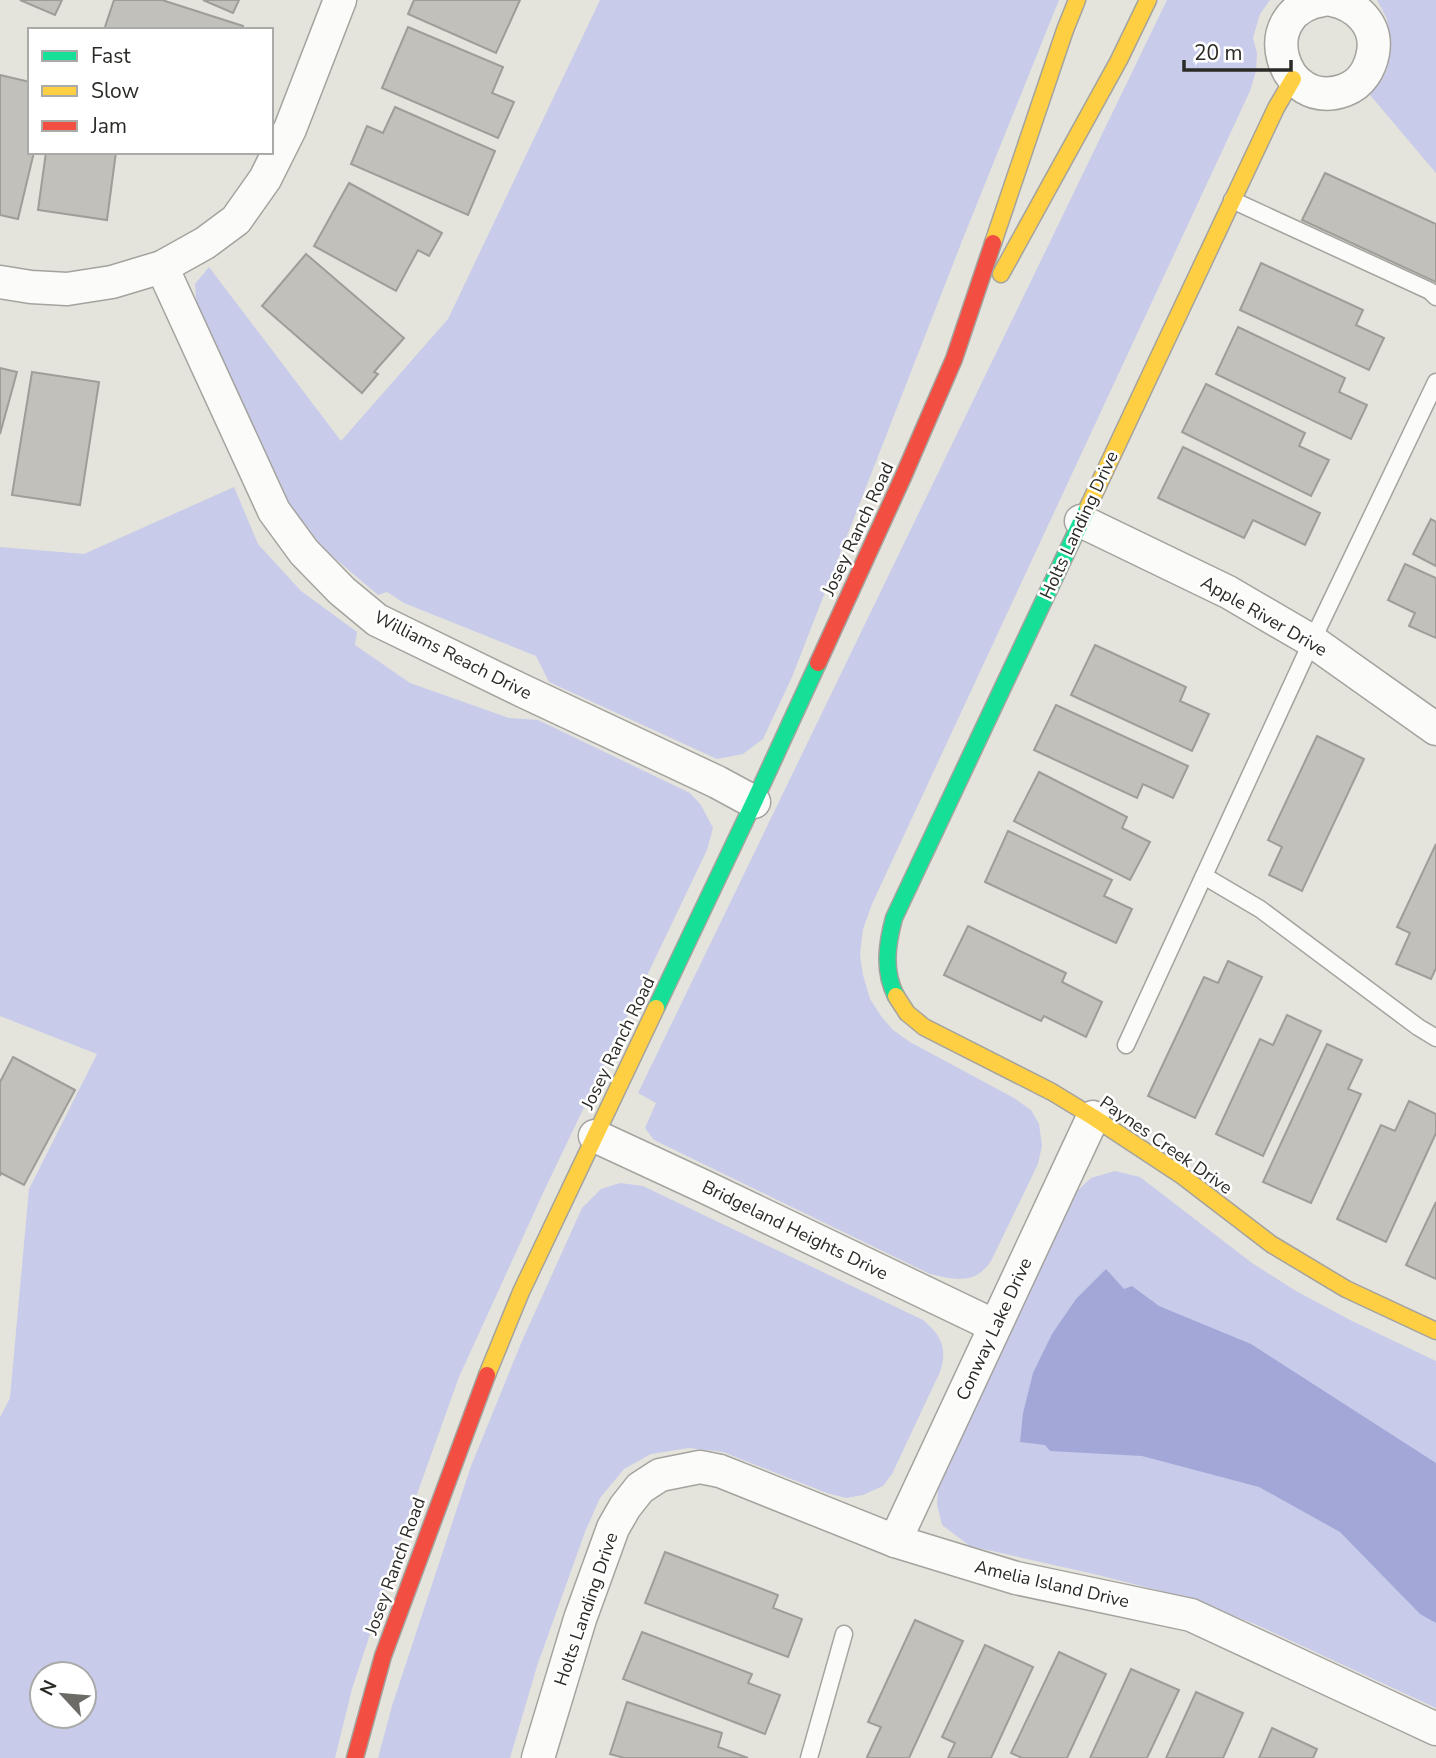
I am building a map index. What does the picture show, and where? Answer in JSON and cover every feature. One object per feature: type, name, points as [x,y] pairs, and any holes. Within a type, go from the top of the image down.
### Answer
[{"type":"street","points":[[0,282],[67,289],[112,282],[162,267],[205,243],[236,220],[265,179],[290,129],[340,0]]},
{"type":"street","name":"Josey Ranch Road","points":[[355,1758],[383,1656],[475,1405],[521,1292],[754,802],[954,359],[1077,0]]},
{"type":"street","name":"Josey Ranch Road","points":[[954,359],[1119,60],[1148,0]]},
{"type":"street","points":[[1324,0],[1299,9],[1288,20],[1282,34],[1280,51],[1284,66],[1293,79],[1305,88],[1320,93],[1335,93],[1362,79],[1370,66],[1374,51],[1373,36],[1367,22],[1357,10],[1344,2],[1332,0]]},
{"type":"street","name":"Holts Landing Drive","points":[[888,977],[888,934],[894,918],[1232,200],[1276,108],[1293,79]]},
{"type":"street","name":"Williams Reach Drive","points":[[162,267],[274,510],[304,552],[342,591],[377,620],[754,802]]},
{"type":"street","name":"Apple River Drive","points":[[1081,521],[1228,592],[1312,641],[1436,729]]},
{"type":"street","name":"Paynes Creek Drive","points":[[888,977],[907,1013],[924,1027],[1052,1092],[1093,1117],[1181,1175],[1271,1244],[1346,1289],[1436,1331]]},
{"type":"street","name":"Conway Lake Drive","points":[[895,1541],[1093,1117]]},
{"type":"street","name":"Bridgeland Heights Drive","points":[[595,1136],[995,1326]]},
{"type":"street","name":"Amelia Island Drive","points":[[660,1475],[700,1467],[720,1471],[895,1541],[1016,1578],[1191,1615],[1436,1729]]},
{"type":"street","name":"Holts Landing Drive","points":[[538,1758],[580,1619],[613,1528],[640,1488],[660,1475]]},
{"type":"lane","points":[[1232,200],[1430,291],[1436,297]]},
{"type":"lane","points":[[1126,1045],[1312,641],[1436,382]]},
{"type":"lane","points":[[1203,876],[1260,909],[1436,1038]]},
{"type":"lane","points":[[808,1758],[844,1634]]},
{"type":"shaded area","points":[[600,0],[1059,0],[792,677],[763,739],[743,754],[717,759],[549,682],[536,656],[404,603],[387,592],[378,595],[324,549],[288,503],[258,448],[197,313],[195,284],[209,267],[341,441],[448,319]]},
{"type":"shaded area","points":[[1167,0],[1270,0],[1260,14],[1253,38],[1257,53],[1256,71],[1250,91],[872,904],[863,929],[860,955],[870,999],[893,1030],[910,1042],[1014,1098],[1031,1110],[1039,1124],[1042,1146],[1038,1164],[991,1261],[985,1269],[971,1277],[948,1278],[930,1274],[654,1140],[645,1128],[656,1103],[638,1093]]},
{"type":"shaded area","points":[[1377,0],[1436,0],[1436,173],[1370,95],[1386,72],[1390,46],[1387,19]]},
{"type":"shaded area","points":[[234,487],[258,544],[301,591],[357,632],[355,645],[410,683],[509,718],[538,720],[690,793],[701,805],[713,828],[707,850],[544,1191],[459,1377],[407,1522],[352,1689],[335,1758],[0,1758],[0,1417],[10,1398],[29,1189],[97,1054],[0,1016],[0,547],[84,554]]},
{"type":"shaded area","points":[[1115,1171],[1140,1177],[1252,1263],[1296,1291],[1436,1361],[1436,1708],[1255,1624],[1181,1596],[970,1546],[942,1525],[937,1504],[939,1477],[1074,1194],[1091,1178]]},
{"type":"shaded area","points":[[620,1183],[643,1186],[923,1320],[934,1331],[943,1349],[940,1372],[892,1474],[883,1486],[863,1495],[846,1498],[827,1493],[723,1452],[689,1448],[651,1454],[624,1469],[600,1498],[585,1532],[537,1666],[510,1758],[378,1758],[392,1706],[471,1466],[522,1341],[582,1208],[601,1189]]},
{"type":"water","points":[[1106,1269],[1124,1289],[1132,1286],[1159,1306],[1251,1344],[1436,1463],[1436,1623],[1420,1614],[1340,1532],[1259,1487],[1142,1456],[1050,1451],[1045,1445],[1020,1442],[1023,1413],[1033,1373],[1052,1334],[1076,1299]]},
{"type":"building","points":[[20,0],[62,0],[55,15]]},
{"type":"building","points":[[114,0],[162,0],[243,26],[242,28],[105,28]]},
{"type":"building","points":[[203,0],[239,0],[233,13]]},
{"type":"building","points":[[414,0],[520,0],[496,53],[408,14]]},
{"type":"building","points":[[408,27],[503,67],[492,93],[514,102],[498,138],[382,88]]},
{"type":"building","points":[[0,75],[28,82],[28,154],[34,154],[18,219],[0,215]]},
{"type":"building","points":[[395,107],[495,151],[468,215],[351,164],[367,126],[383,133]]},
{"type":"building","points":[[46,154],[116,154],[107,220],[38,210]]},
{"type":"building","points":[[1325,173],[1436,224],[1436,282],[1302,220]]},
{"type":"building","points":[[349,183],[442,233],[429,256],[418,250],[396,291],[314,246]]},
{"type":"building","points":[[306,254],[404,338],[374,372],[378,374],[362,393],[262,306]]},
{"type":"building","points":[[1261,263],[1363,310],[1356,325],[1384,338],[1369,370],[1240,310]]},
{"type":"building","points":[[1238,327],[1345,378],[1339,392],[1367,405],[1351,439],[1216,374]]},
{"type":"building","points":[[0,368],[17,372],[0,434]]},
{"type":"building","points":[[32,372],[99,382],[80,505],[12,495]]},
{"type":"building","points":[[1206,384],[1305,433],[1299,446],[1329,460],[1311,496],[1182,432]]},
{"type":"building","points":[[1183,447],[1320,513],[1305,545],[1253,520],[1244,538],[1158,498]]},
{"type":"building","points":[[1431,519],[1436,522],[1436,566],[1413,554]]},
{"type":"building","points":[[1405,564],[1436,578],[1436,638],[1409,626],[1415,613],[1388,600]]},
{"type":"building","points":[[1095,645],[1186,687],[1180,701],[1209,714],[1192,751],[1071,695]]},
{"type":"building","points":[[1056,705],[1188,766],[1173,798],[1143,784],[1137,798],[1034,750]]},
{"type":"building","points":[[1317,736],[1364,759],[1302,891],[1269,875],[1282,847],[1268,840]]},
{"type":"building","points":[[1039,772],[1127,817],[1122,828],[1150,842],[1130,880],[1014,821]]},
{"type":"building","points":[[1008,831],[1112,880],[1104,896],[1132,909],[1116,943],[985,882]]},
{"type":"building","points":[[1436,844],[1436,968],[1431,979],[1396,964],[1410,933],[1397,927]]},
{"type":"building","points":[[968,926],[1066,973],[1062,982],[1102,1002],[1086,1037],[1044,1016],[1041,1021],[944,975]]},
{"type":"building","points":[[1228,961],[1262,977],[1195,1118],[1148,1096],[1204,977],[1218,983]]},
{"type":"building","points":[[1287,1015],[1321,1031],[1263,1156],[1216,1134],[1260,1039],[1273,1045]]},
{"type":"building","points":[[1327,1044],[1362,1060],[1348,1089],[1361,1094],[1311,1203],[1263,1182]]},
{"type":"building","points":[[13,1057],[75,1090],[24,1185],[1,1173],[0,1176],[0,1082]]},
{"type":"building","points":[[1409,1101],[1436,1114],[1436,1133],[1386,1242],[1337,1219],[1381,1125],[1395,1131]]},
{"type":"building","points":[[1436,1202],[1436,1279],[1406,1265]]},
{"type":"building","points":[[665,1552],[778,1595],[773,1608],[802,1619],[788,1657],[645,1603]]},
{"type":"building","points":[[915,1620],[963,1641],[909,1758],[869,1758],[867,1757],[881,1727],[868,1722]]},
{"type":"building","points":[[642,1632],[752,1674],[748,1683],[780,1695],[765,1734],[623,1679]]},
{"type":"building","points":[[985,1645],[1033,1667],[991,1758],[948,1758],[955,1743],[942,1737]]},
{"type":"building","points":[[1059,1652],[1106,1674],[1067,1758],[1022,1758],[1011,1753]]},
{"type":"building","points":[[1131,1669],[1179,1690],[1147,1758],[1090,1758]]},
{"type":"building","points":[[1196,1692],[1243,1713],[1223,1758],[1166,1758]]},
{"type":"building","points":[[627,1702],[722,1733],[718,1747],[748,1758],[624,1758],[610,1754]]},
{"type":"building","points":[[1272,1728],[1317,1749],[1313,1758],[1259,1758]]},
{"type":"traffic: fast","points":[[896,996],[888,967],[894,918],[1088,507]]},
{"type":"traffic: fast","points":[[656,1008],[818,663]]},
{"type":"traffic: slow","points":[[993,243],[1077,0]]},
{"type":"traffic: slow","points":[[1001,274],[1119,60],[1148,0]]},
{"type":"traffic: slow","points":[[1088,507],[1276,108],[1293,79]]},
{"type":"traffic: slow","points":[[896,996],[907,1013],[924,1027],[1052,1092],[1093,1117],[1181,1175],[1271,1244],[1346,1289],[1436,1331]]},
{"type":"traffic: slow","points":[[487,1375],[521,1292],[656,1008]]},
{"type":"traffic: jam","points":[[818,663],[954,359],[993,243]]},
{"type":"traffic: jam","points":[[355,1758],[383,1656],[487,1375]]}]
